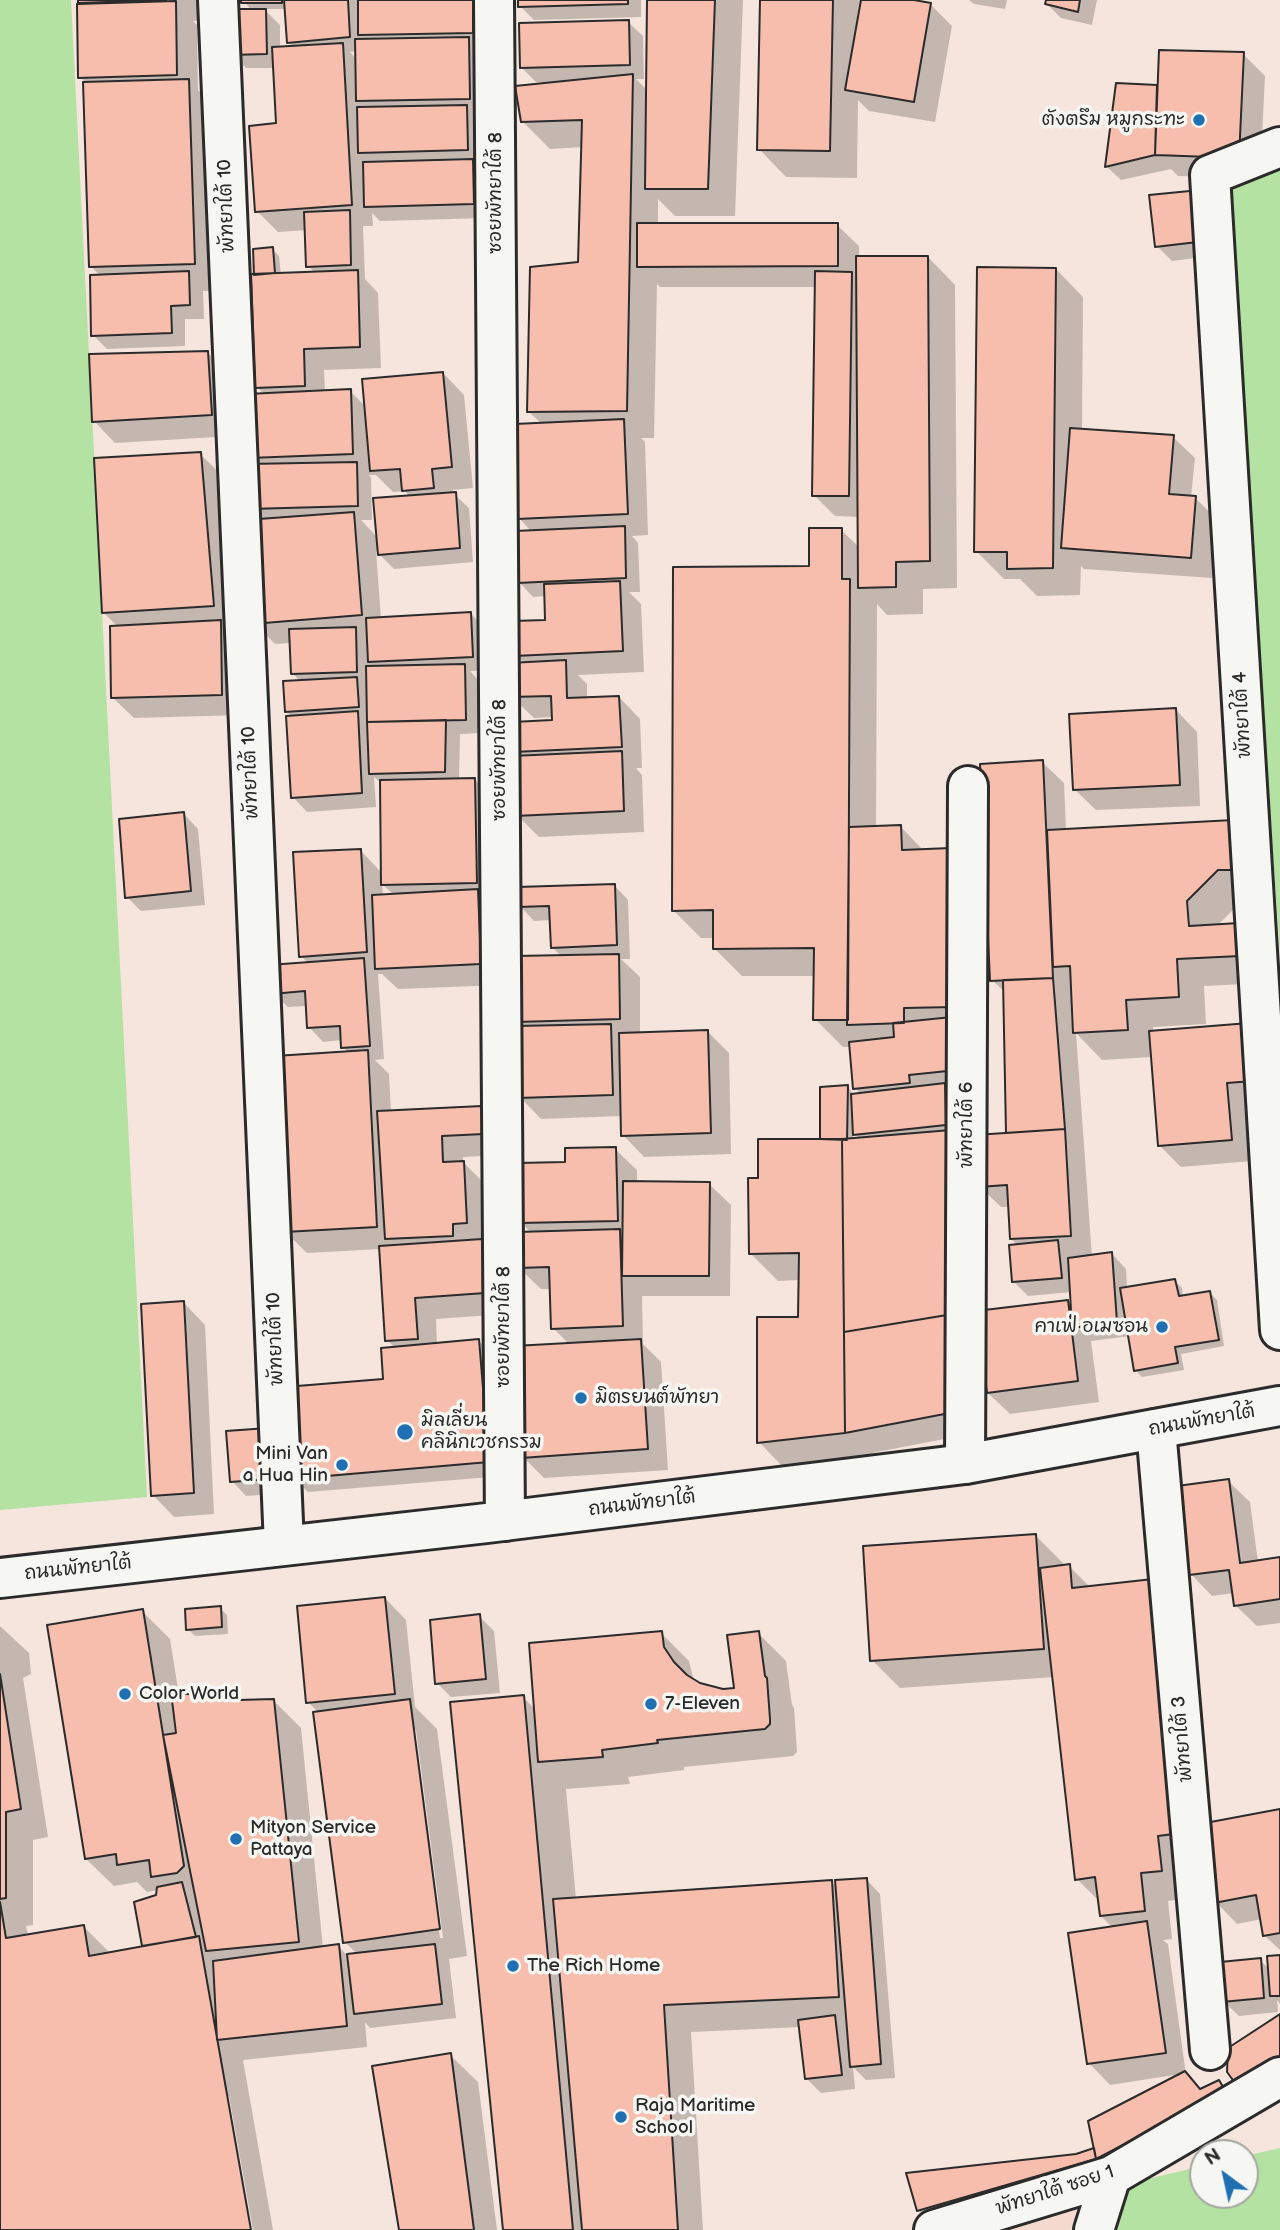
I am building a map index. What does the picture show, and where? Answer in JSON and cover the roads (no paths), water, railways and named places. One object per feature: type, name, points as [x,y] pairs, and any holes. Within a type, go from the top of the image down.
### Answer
[{"type":"street","name":"พัทยาใต้ 10","points":[[218,0],[284,1545]]},
{"type":"street","name":"ซอยพัทยาใต้ 8","points":[[494,0],[505,1521]]},
{"type":"street","name":"พัทยาใต้ 4","points":[[1280,147],[1210,174],[1280,1330]]},
{"type":"street","name":"พัทยาใต้ 6","points":[[965,1464],[968,786]]},
{"type":"street","name":"ถนนพัทยาใต้","points":[[0,1578],[505,1521],[965,1464],[1280,1406]]},
{"type":"street","name":"พัทยาใต้ 3","points":[[1156,1429],[1210,2050]]},
{"type":"street","name":"พัทยาใต้ ซอย 1","points":[[934,2230],[1111,2176],[1280,2077]]},
{"type":"street","points":[[1094,2230],[1111,2176]]},
{"type":"place","name":"ตังตรึม หมูกระทะ","points":[[1199,120]]},
{"type":"place","name":"คาเฟ่ อเมซอน","points":[[1162,1327]]},
{"type":"place","name":"มิตรยนต์พัทยา","points":[[581,1398]]},
{"type":"place","name":"มิลเลี่ยน คลินิกเวชกรรม","points":[[405,1432]]},
{"type":"place","name":"Mini Van a Hua Hin","points":[[342,1465]]},
{"type":"place","name":"Color World","points":[[125,1694]]},
{"type":"place","name":"7-Eleven","points":[[651,1704]]},
{"type":"place","name":"Mityon Service Pattaya","points":[[236,1839]]},
{"type":"place","name":"The Rich Home","points":[[513,1966]]},
{"type":"place","name":"Raja Maritime School","points":[[621,2117]]}]
